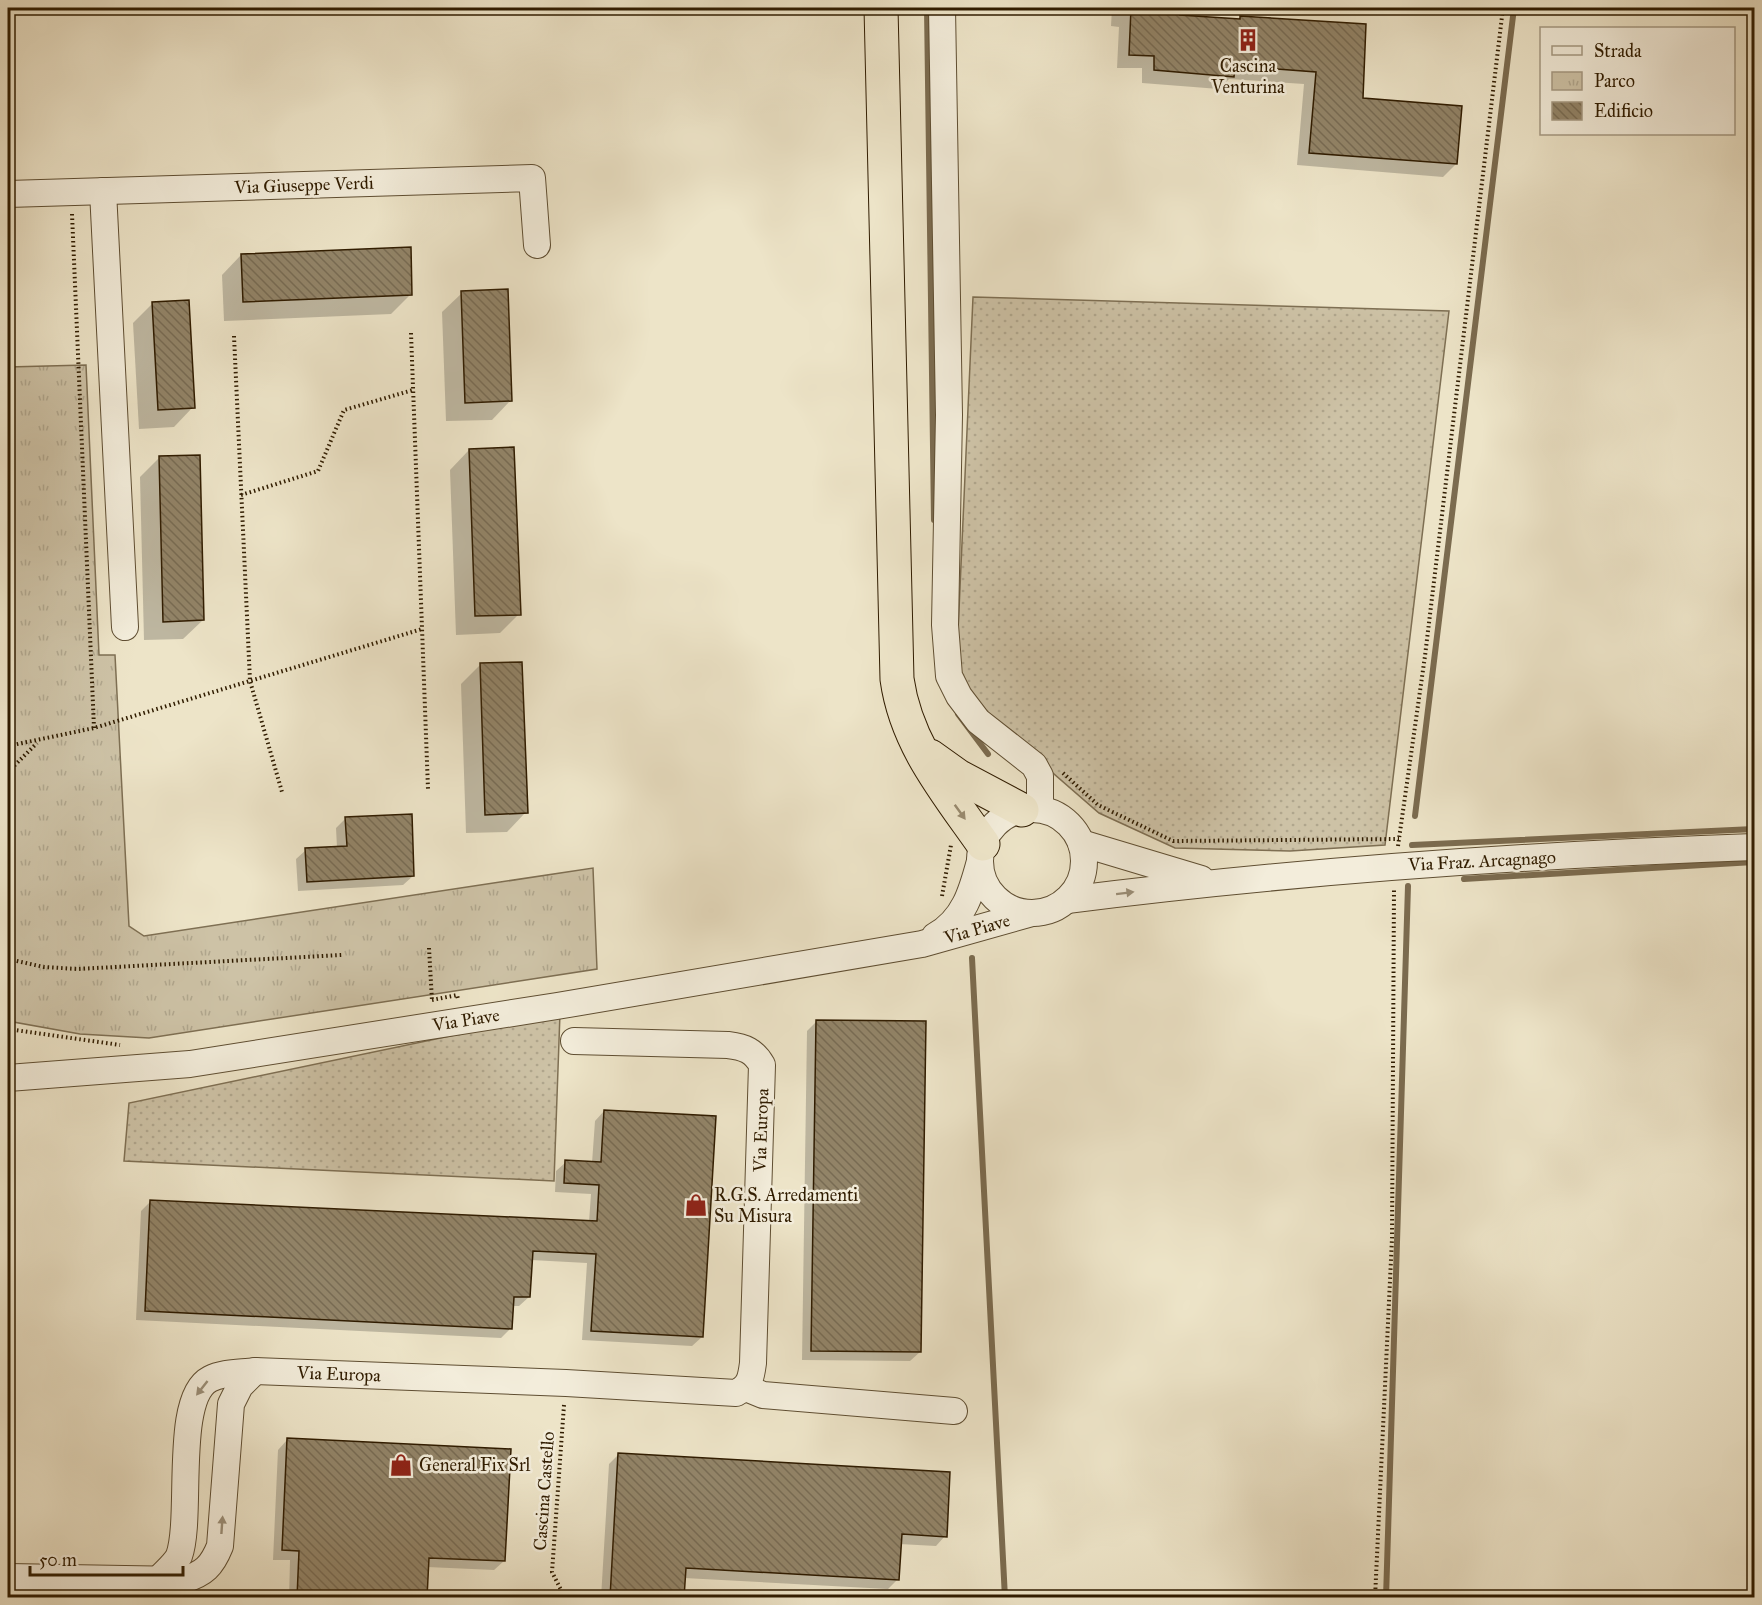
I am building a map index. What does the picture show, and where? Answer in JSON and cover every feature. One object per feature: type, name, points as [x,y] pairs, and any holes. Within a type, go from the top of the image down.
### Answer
[{"type":"highway","points":[[881,8],[897,679],[900,704],[917,746],[977,843]]},
{"type":"highway","points":[[917,746],[958,776],[1031,810]]},
{"type":"street","points":[[942,8],[949,415],[945,626],[949,676],[959,696],[978,721],[1034,765],[1040,776],[1031,810],[1065,821],[1081,843],[1084,858],[1083,874],[1077,888],[1067,900]]},
{"type":"street","name":"Via Giuseppe Verdi","points":[[8,194],[532,178],[537,245]]},
{"type":"street","points":[[103,191],[125,627]]},
{"type":"street","name":"Via Piave","points":[[922,944],[945,931],[958,918],[967,903],[977,843],[998,821],[1031,810]]},
{"type":"street","name":"Via Piave","points":[[977,843],[982,877],[990,892],[1001,903],[1016,911],[1032,913]]},
{"type":"street","points":[[1081,843],[1210,882]]},
{"type":"street","name":"Via Fraz. Arcagnago","points":[[1067,900],[1210,882],[1395,866],[1755,847]]},
{"type":"street","name":"Via Piave","points":[[8,1078],[189,1064],[922,944],[1056,907],[1067,900]]},
{"type":"street","name":"Via Europa","points":[[158,1580],[178,1557],[183,1537],[189,1417],[195,1395],[207,1380],[219,1375],[255,1371],[566,1383],[736,1393],[746,1388],[751,1378],[753,1363],[762,1065],[756,1055],[744,1047],[729,1045],[574,1041]]},
{"type":"street","points":[[8,1577],[183,1580],[198,1576],[212,1564],[220,1546],[231,1404],[240,1386],[255,1371]]},
{"type":"street","name":"Via Europa","points":[[746,1388],[764,1395],[954,1411]]},
{"type":"path","points":[[1374,1598],[1392,1238],[1395,866],[1425,656],[1503,8]]},
{"type":"path","points":[[71,192],[94,729]]},
{"type":"path","points":[[411,333],[428,789]]},
{"type":"path","points":[[234,336],[250,681],[282,792]]},
{"type":"path","points":[[241,495],[318,471],[344,410],[413,390]]},
{"type":"path","points":[[8,746],[38,742],[94,729],[422,629]]},
{"type":"path","points":[[8,772],[38,742]]},
{"type":"path","points":[[1034,765],[1047,756],[1098,805],[1173,841],[1399,839]]},
{"type":"path","points":[[935,905],[942,896],[948,873],[950,846],[977,843]]},
{"type":"path","points":[[429,948],[432,1008]]},
{"type":"path","points":[[8,959],[44,967],[77,969],[342,955]]},
{"type":"path","points":[[432,1000],[457,995],[462,1006]]},
{"type":"path","points":[[8,1029],[127,1046]]},
{"type":"path","name":"Cascina Castello","points":[[565,1598],[552,1572],[566,1383]]},
{"type":"green space","points":[[973,297],[1449,311],[1385,845],[1290,851],[1175,848],[1099,813],[1001,728],[956,677]]},
{"type":"green space","points":[[86,365],[99,655],[115,655],[129,926],[144,936],[593,868],[597,969],[149,1038],[80,1034],[8,1021],[8,367]]},
{"type":"green space","points":[[560,1013],[554,1181],[124,1161],[129,1103]]},
{"type":"building","points":[[1131,8],[1181,8],[1180,15],[1240,19],[1240,16],[1366,24],[1363,98],[1462,106],[1457,164],[1309,153],[1316,72],[1235,66],[1234,77],[1154,70],[1154,56],[1129,55]]},
{"type":"building","points":[[411,247],[412,295],[243,302],[241,254]]},
{"type":"building","points":[[508,289],[512,401],[465,403],[461,291]]},
{"type":"building","points":[[189,300],[195,408],[158,410],[152,302]]},
{"type":"building","points":[[514,447],[521,615],[475,616],[469,449]]},
{"type":"building","points":[[200,455],[204,620],[163,622],[159,456]]},
{"type":"building","points":[[522,662],[528,813],[485,815],[480,663]]},
{"type":"building","points":[[412,814],[414,876],[307,882],[305,848],[347,846],[345,817]]},
{"type":"building","points":[[816,1020],[926,1021],[921,1352],[811,1351]]},
{"type":"building","points":[[604,1110],[716,1116],[703,1337],[591,1331],[596,1254],[533,1251],[530,1297],[514,1297],[512,1329],[145,1311],[150,1200],[597,1221],[599,1185],[564,1183],[565,1160],[601,1162]]},
{"type":"building","points":[[287,1438],[511,1449],[505,1561],[429,1558],[427,1598],[297,1598],[299,1551],[282,1550]]},
{"type":"building","points":[[618,1453],[950,1472],[947,1537],[902,1534],[899,1580],[686,1568],[684,1598],[610,1598]]},
{"type":"waterway","points":[[927,8],[934,520]]},
{"type":"waterway","points":[[1415,816],[1514,8]]},
{"type":"waterway","points":[[958,714],[988,754]]},
{"type":"waterway","points":[[1412,845],[1754,829]]},
{"type":"waterway","points":[[1464,879],[1754,862]]},
{"type":"waterway","points":[[1386,1598],[1408,886]]},
{"type":"waterway","points":[[972,958],[1005,1598]]},
{"type":"place","name":"Cascina Venturina","points":[[1248,40]]},
{"type":"place","name":"R.G.S. Arredamenti Su Misura","points":[[696,1205]]},
{"type":"place","name":"General Fix Srl","points":[[401,1465]]}]
